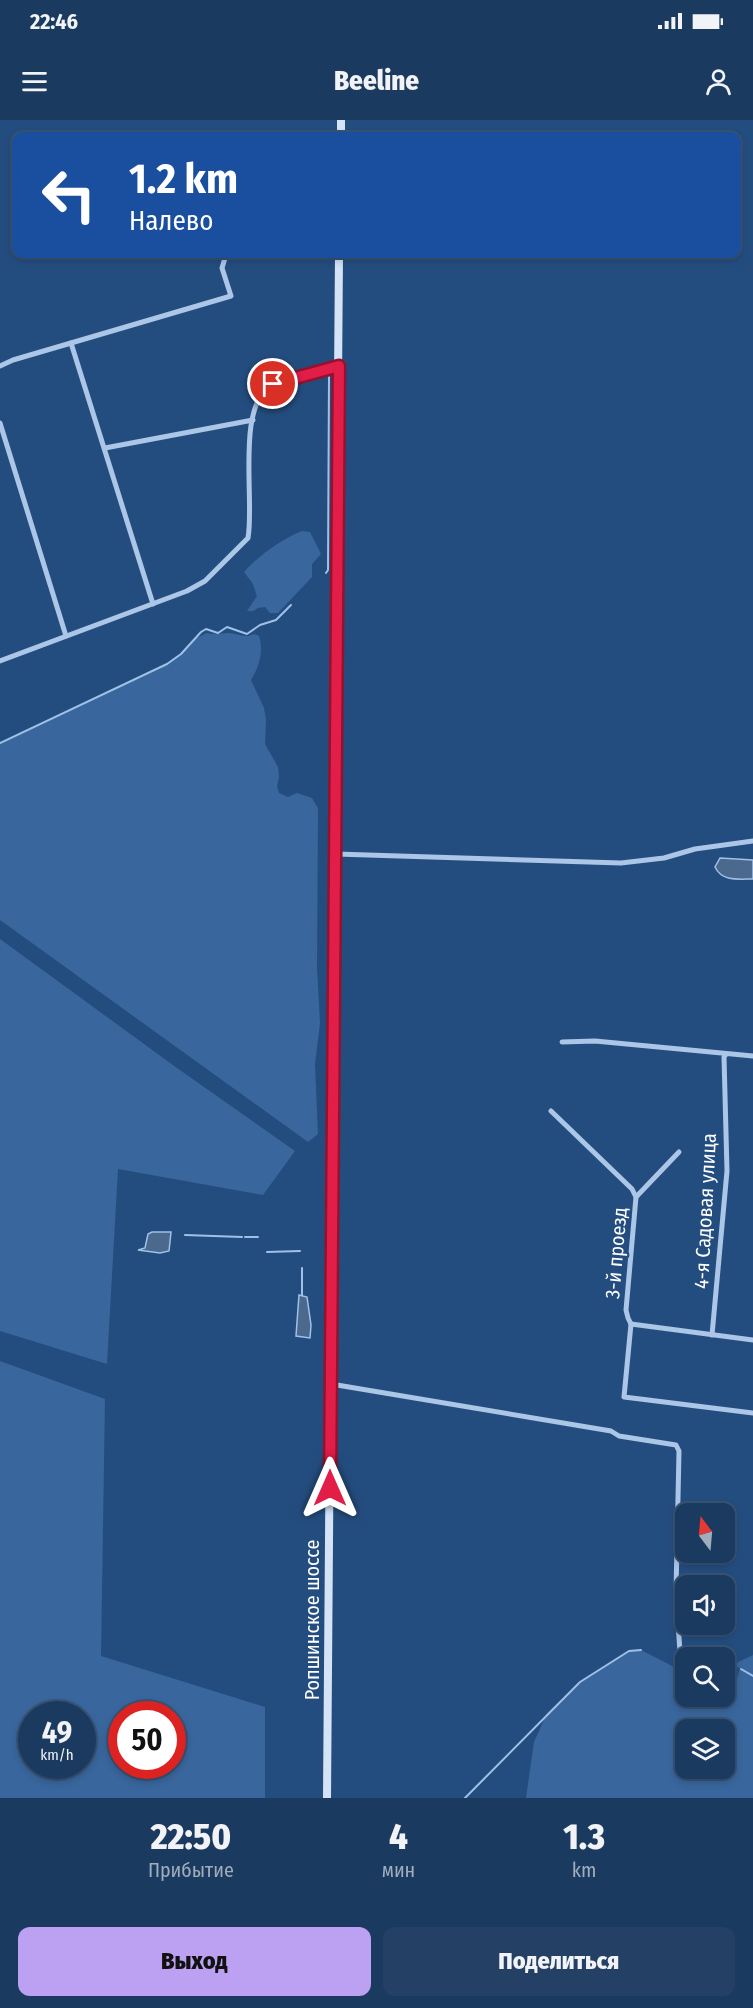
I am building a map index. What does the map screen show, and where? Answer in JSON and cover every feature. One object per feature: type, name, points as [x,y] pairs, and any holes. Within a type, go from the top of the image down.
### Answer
[{"type":"main road","name":"Ропшинское шоссе","points":[[327,1798],[339,258]]},
{"type":"street","points":[[0,366],[13,360],[231,296],[222,268],[225,258]]},
{"type":"street","points":[[71,343],[153,604]]},
{"type":"street","points":[[0,661],[187,591],[206,581],[248,538],[249,429],[261,394],[265,388],[273,384],[339,366]]},
{"type":"street","points":[[105,448],[253,420]]},
{"type":"street","points":[[0,423],[66,636]]},
{"type":"street","points":[[336,854],[621,863],[664,858],[704,848],[753,841]]},
{"type":"street","points":[[562,1042],[595,1041],[753,1056]]},
{"type":"street","name":"4-я Садовая улица","points":[[712,1335],[727,1171],[724,1057],[726,1054]]},
{"type":"street","name":"3-й проезд","points":[[551,1111],[632,1189],[636,1197],[626,1310],[632,1324],[624,1396],[753,1413]]},
{"type":"street","points":[[636,1197],[679,1152]]},
{"type":"street","points":[[632,1324],[753,1340]]},
{"type":"street","points":[[330,1384],[611,1431],[619,1436],[676,1445],[679,1451],[676,1593],[680,1647]]},
{"type":"shaded area","points":[[302,531],[310,532],[321,554],[312,564],[312,577],[278,613],[270,613],[265,607],[247,611],[257,596],[253,584],[244,572],[271,548]]},
{"type":"shaded area","points":[[207,633],[259,636],[260,659],[251,680],[264,708],[265,744],[278,767],[279,793],[288,797],[297,793],[312,798],[318,808],[317,967],[320,1023],[315,1064],[318,1134],[308,1142],[0,920],[0,743],[167,664],[181,654],[194,639]]},
{"type":"shaded area","points":[[720,858],[753,860],[753,879],[731,879],[722,875],[715,867]]},
{"type":"shaded area","points":[[0,939],[295,1151],[263,1195],[118,1169],[107,1364],[0,1331]]},
{"type":"shaded area","points":[[171,1232],[169,1251],[160,1253],[138,1250],[145,1248],[148,1234]]},
{"type":"shaded area","points":[[299,1295],[307,1297],[311,1325],[310,1338],[296,1336]]},
{"type":"shaded area","points":[[0,1361],[105,1399],[101,1656],[265,1707],[265,1798],[0,1798]]},
{"type":"shaded area","points":[[641,1650],[675,1667],[675,1707],[735,1707],[735,1685],[740,1668],[735,1666],[735,1664],[753,1655],[753,1798],[526,1798],[534,1742],[547,1713],[580,1682],[629,1651]]},
{"type":"waterway","points":[[326,573],[328,570],[329,377]]},
{"type":"waterway","points":[[0,743],[167,664],[181,654],[206,629],[218,633],[227,627],[247,634],[260,625],[276,620],[291,605]]},
{"type":"waterway","points":[[185,1235],[242,1237]]},
{"type":"waterway","points":[[245,1237],[258,1237]]},
{"type":"waterway","points":[[267,1252],[300,1251]]},
{"type":"waterway","points":[[302,1268],[302,1295]]},
{"type":"waterway","points":[[465,1798],[580,1682],[629,1651],[641,1650]]},
{"type":"waterway","points":[[741,1669],[753,1676]]},
{"type":"route","points":[[273,384],[339,366],[330,1488]]}]
